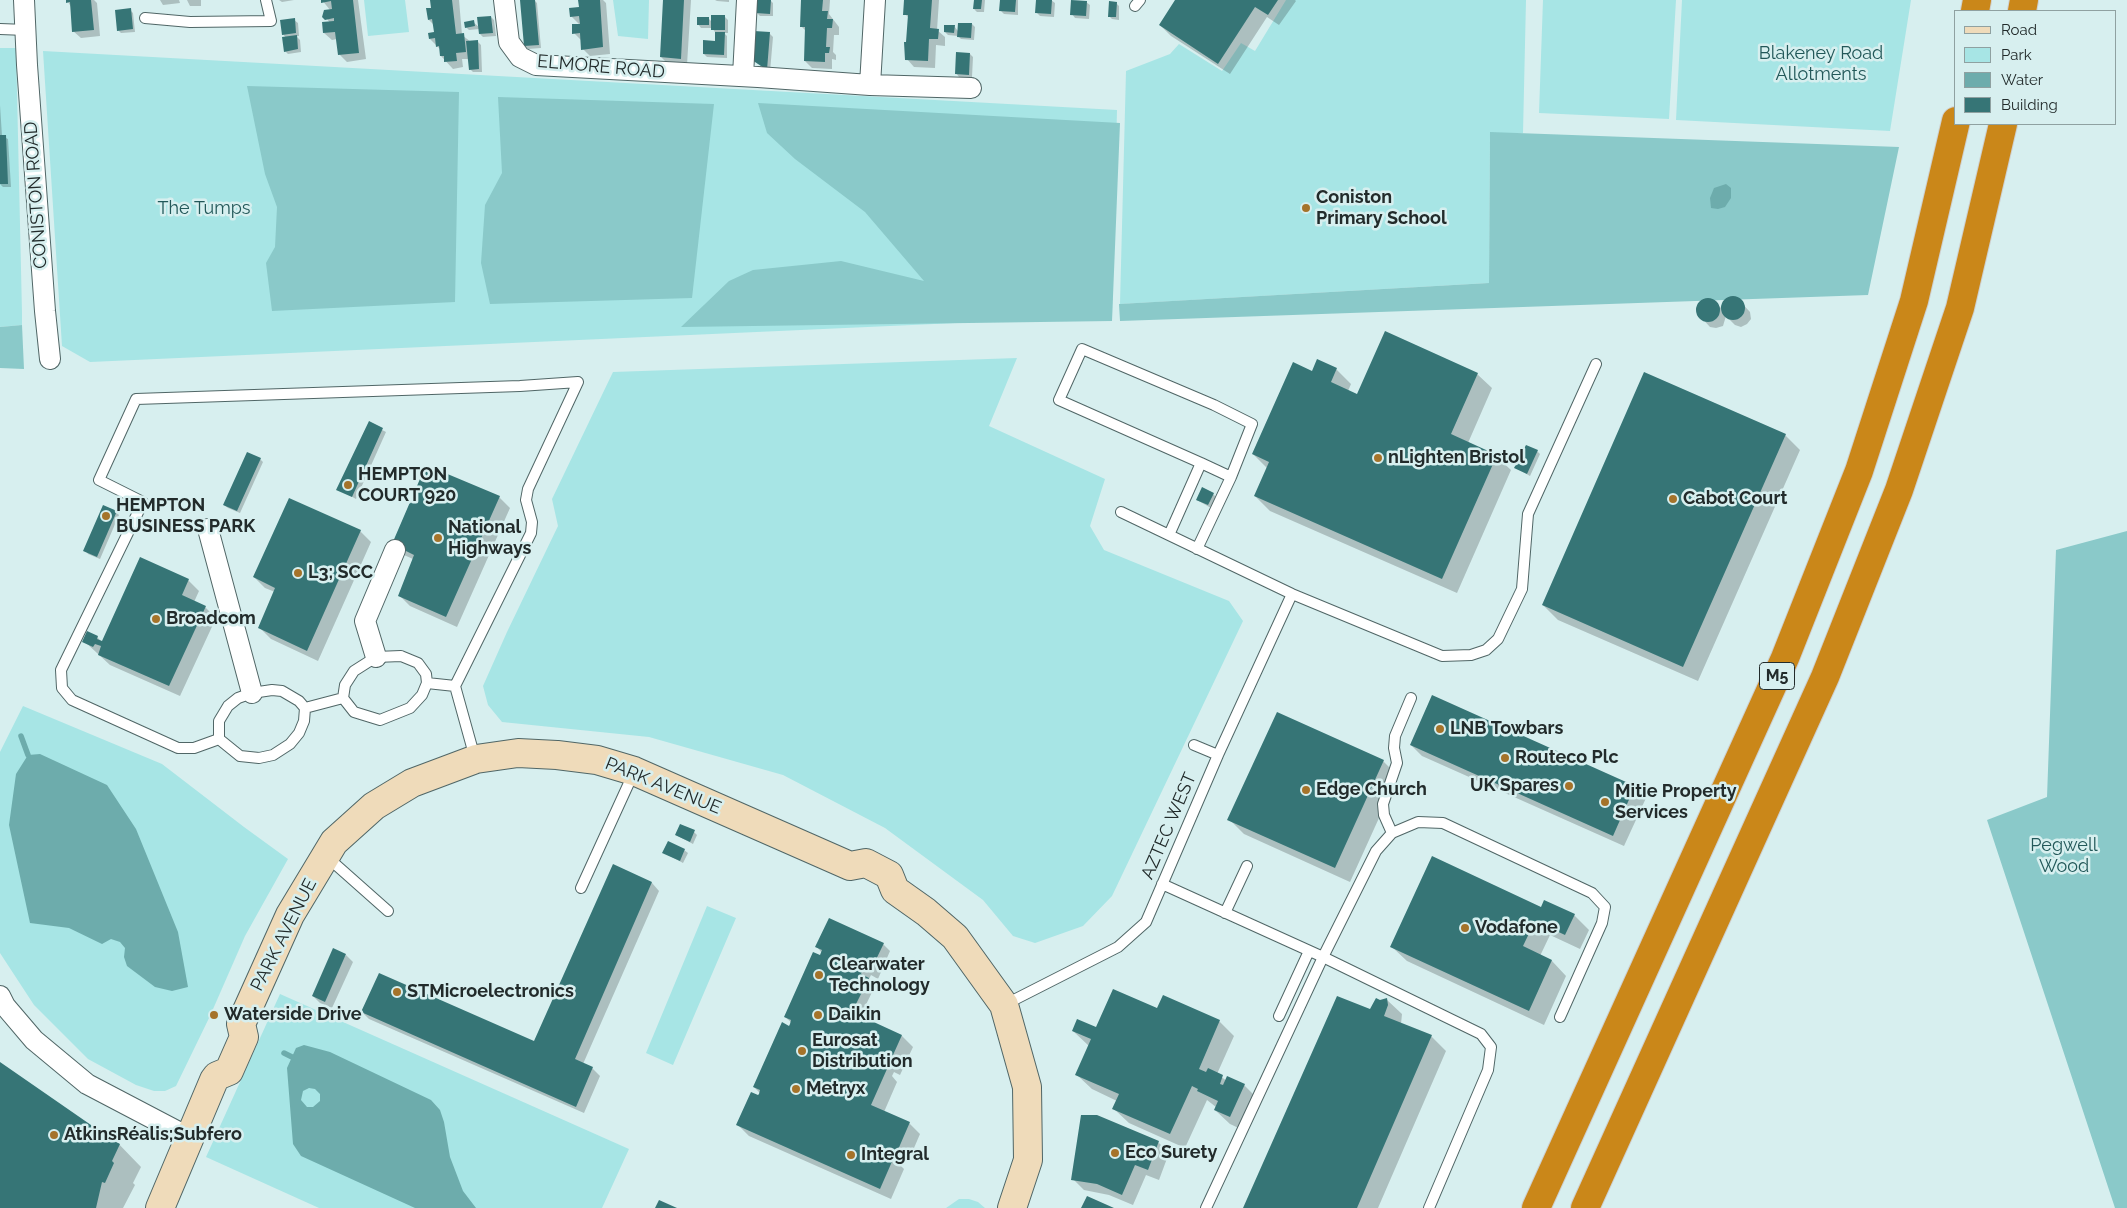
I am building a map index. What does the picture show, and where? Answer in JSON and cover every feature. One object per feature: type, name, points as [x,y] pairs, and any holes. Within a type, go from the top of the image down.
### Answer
[{"type":"highway","name":"M5","points":[[1536,1208],[1785,658],[1859,471],[1914,301],[1955,125]]},
{"type":"highway","name":"M5","points":[[1585,1208],[1825,677],[1900,490],[1960,308],[2003,125]]},
{"type":"street","name":"CONISTON ROAD","points":[[24,0],[42,281],[50,359]]},
{"type":"street","name":"ELMORE ROAD","points":[[504,0],[509,42],[520,57],[536,65],[743,76],[870,86],[971,88]]},
{"type":"street","points":[[743,76],[747,0]]},
{"type":"street","points":[[870,86],[875,0]]},
{"type":"street","points":[[208,529],[252,693]]},
{"type":"street","points":[[376,657],[365,621],[395,550]]},
{"type":"street","name":"PARK AVENUE","points":[[160,1208],[217,1076],[229,1071],[244,1037],[241,1024],[290,915],[334,842],[374,806],[412,783],[476,759],[518,753],[598,760],[634,771],[850,866],[866,863],[889,875],[895,890],[956,936],[1004,1005],[1026,1086],[1028,1160],[1012,1208]]},
{"type":"street","points":[[2,1004],[34,1040],[87,1084],[190,1138]]},
{"type":"lane","points":[[145,18],[190,22],[271,22],[266,0]]},
{"type":"lane","points":[[0,29],[26,30]]},
{"type":"lane","points":[[1198,549],[1231,477],[1252,424],[1214,405],[1082,349],[1059,400],[1231,477]]},
{"type":"lane","points":[[1122,512],[1292,594],[1442,656],[1471,655],[1486,650],[1498,639],[1522,589],[1528,514],[1596,364]]},
{"type":"lane","points":[[219,739],[194,748],[178,748],[72,700],[62,688],[61,670],[143,502],[99,480],[136,399],[578,382],[528,489],[526,500],[532,522],[531,533],[455,686],[476,759]]},
{"type":"lane","points":[[1169,535],[1201,463]]},
{"type":"lane","name":"AZTEC WEST","points":[[1004,1005],[1118,946],[1146,922],[1218,755],[1292,594]]},
{"type":"lane","points":[[401,656],[418,663],[426,674],[427,683],[422,695],[410,708],[380,720],[354,712],[343,698],[345,685],[354,671],[376,657],[401,656]]},
{"type":"lane","points":[[427,683],[455,686]]},
{"type":"lane","points":[[272,690],[282,691],[299,701],[305,708],[304,721],[298,733],[290,744],[273,755],[259,758],[240,756],[219,739],[219,721],[228,706],[238,698],[252,693],[272,690]]},
{"type":"lane","points":[[305,708],[343,698]]},
{"type":"lane","points":[[1392,833],[1384,815],[1383,804],[1397,763],[1394,748],[1395,736],[1411,698]]},
{"type":"lane","points":[[1194,745],[1218,755]]},
{"type":"lane","points":[[581,888],[603,844],[634,771]]},
{"type":"lane","points":[[1206,1208],[1376,851],[1392,833],[1418,822],[1443,823],[1592,893],[1605,907],[1602,923],[1560,1017]]},
{"type":"lane","points":[[326,856],[388,911]]},
{"type":"lane","points":[[1225,913],[1247,866]]},
{"type":"lane","points":[[1162,884],[1324,957],[1481,1034],[1491,1047],[1488,1070],[1428,1208]]},
{"type":"lane","points":[[1279,1016],[1309,951]]},
{"type":"green space","points":[[364,0],[405,0],[409,32],[368,36]]},
{"type":"green space","points":[[613,0],[649,0],[648,39],[618,36]]},
{"type":"green space","name":"Coniston Primary School","points":[[1286,0],[1526,0],[1523,133],[1490,133],[1489,283],[1120,304],[1126,71],[1170,54],[1179,44],[1222,71],[1241,43],[1255,51]]},
{"type":"green space","points":[[1543,0],[1676,0],[1669,119],[1539,113]]},
{"type":"green space","name":"Blakeney Road Allotments","points":[[1682,0],[1911,0],[1890,131],[1676,120]]},
{"type":"green space","points":[[0,48],[16,48],[22,325],[0,327]]},
{"type":"green space","name":"The Tumps","points":[[43,51],[1117,110],[1112,316],[90,362],[62,346]]},
{"type":"green space","points":[[247,86],[459,92],[455,302],[272,311],[266,263],[275,247],[277,207],[265,174]]},
{"type":"green space","points":[[498,97],[714,104],[692,298],[490,304],[481,263],[485,205],[502,173]]},
{"type":"green space","points":[[758,103],[1120,123],[1112,321],[681,327],[729,281],[753,270],[841,261],[924,281],[865,212],[795,159],[767,133]]},
{"type":"green space","points":[[1490,132],[1899,147],[1868,295],[1120,321],[1119,304],[1489,283]]},
{"type":"green space","points":[[22,325],[24,369],[0,368],[0,327]]},
{"type":"green space","points":[[1017,358],[989,426],[1105,479],[1090,526],[1104,550],[1229,601],[1243,621],[1112,896],[1083,926],[1035,943],[1013,936],[983,900],[885,828],[783,775],[649,737],[502,722],[488,705],[483,686],[558,526],[552,499],[613,372]]},
{"type":"green space","name":"Pegwell Wood","points":[[2127,531],[2127,1208],[2115,1208],[1987,820],[2047,797],[2056,550]]},
{"type":"green space","points":[[23,706],[162,764],[288,859],[245,936],[210,1016],[176,1086],[165,1091],[154,1091],[136,1085],[88,1059],[34,1005],[0,953],[0,752]]},
{"type":"green space","points":[[707,906],[736,918],[673,1065],[646,1053]]},
{"type":"green space","points":[[280,994],[629,1149],[602,1208],[319,1208],[206,1157]]},
{"type":"green space","points":[[959,1199],[969,1199],[978,1202],[985,1208],[946,1208]]},
{"type":"water","points":[[1726,184],[1731,188],[1731,198],[1725,207],[1711,208],[1710,198],[1714,188]]},
{"type":"water","points":[[40,754],[107,785],[136,829],[178,932],[188,987],[172,991],[155,987],[127,966],[124,957],[125,948],[120,942],[111,939],[102,944],[69,928],[30,923],[9,825],[16,774],[28,755]]},
{"type":"water","points":[[304,1045],[330,1052],[431,1100],[440,1110],[450,1157],[463,1191],[476,1208],[415,1208],[301,1156],[293,1144],[287,1068],[296,1048]],"holes":[[[309,1088],[315,1089],[320,1094],[320,1101],[313,1107],[307,1107],[301,1100],[303,1091]]]},
{"type":"building","points":[[66,0],[91,0],[94,30],[72,32],[70,2],[66,3]]},
{"type":"building","points":[[321,0],[353,0],[359,53],[338,55],[335,32],[323,33],[322,22],[334,21],[334,18],[325,20],[322,17],[324,10],[332,9],[331,1],[321,3]]},
{"type":"building","points":[[430,0],[452,0],[456,34],[464,33],[466,52],[456,53],[457,61],[444,62],[444,56],[440,56],[439,46],[436,47],[435,38],[429,39],[428,33],[434,32],[432,19],[428,20],[426,8],[431,8]]},
{"type":"building","points":[[520,0],[535,0],[539,45],[524,46]]},
{"type":"building","points":[[578,0],[600,0],[603,47],[581,50],[580,33],[572,34],[572,24],[580,24],[579,16],[570,17],[569,8],[579,7]]},
{"type":"building","points":[[663,0],[684,0],[681,59],[660,57]]},
{"type":"building","points":[[756,0],[771,0],[770,14],[756,13]]},
{"type":"building","points":[[801,0],[823,0],[822,11],[828,11],[827,19],[833,19],[832,28],[827,28],[826,47],[830,47],[829,53],[825,53],[825,62],[804,61],[805,27],[800,27]]},
{"type":"building","points":[[904,0],[932,0],[930,28],[939,29],[938,39],[929,39],[928,61],[905,60],[904,42],[906,42],[908,15],[903,15]]},
{"type":"building","points":[[974,0],[982,0],[981,9],[973,9]]},
{"type":"building","points":[[1000,0],[1016,0],[1015,12],[999,11]]},
{"type":"building","points":[[1036,0],[1052,0],[1051,14],[1035,13]]},
{"type":"building","points":[[1071,0],[1087,1],[1086,16],[1070,15]]},
{"type":"building","points":[[1175,0],[1278,0],[1268,15],[1255,7],[1218,64],[1159,25]]},
{"type":"building","points":[[1109,1],[1117,2],[1116,17],[1108,17]]},
{"type":"building","points":[[131,8],[133,29],[117,31],[115,10]]},
{"type":"building","points":[[711,15],[725,15],[725,30],[711,30]]},
{"type":"building","points":[[491,16],[493,33],[479,34],[477,17]]},
{"type":"building","points":[[697,17],[709,17],[709,25],[697,25]]},
{"type":"building","points":[[295,18],[296,33],[282,35],[280,20]]},
{"type":"building","points":[[474,20],[475,26],[465,28],[464,22]]},
{"type":"building","points":[[958,23],[972,23],[971,38],[957,37]]},
{"type":"building","points":[[944,25],[955,25],[954,33],[944,32]]},
{"type":"building","points":[[754,31],[770,32],[767,70],[752,60]]},
{"type":"building","points":[[715,32],[725,32],[724,55],[703,54],[703,40],[715,41]]},
{"type":"building","points":[[297,35],[298,49],[284,52],[282,37]]},
{"type":"building","points":[[478,40],[479,69],[469,70],[466,41]]},
{"type":"building","points":[[956,52],[970,53],[969,75],[955,74]]},
{"type":"building","points":[[0,135],[6,135],[8,184],[0,184]]},
{"type":"building","points":[[1733,296],[1741,300],[1745,308],[1741,316],[1733,320],[1725,316],[1721,308],[1725,300]]},
{"type":"building","points":[[1708,298],[1716,302],[1720,310],[1716,318],[1708,322],[1700,318],[1696,310],[1700,302]]},
{"type":"building","name":"nLighten Bristol","points":[[1385,331],[1478,373],[1451,434],[1497,455],[1442,579],[1254,496],[1269,462],[1252,454],[1293,362],[1312,371],[1317,359],[1337,368],[1331,382],[1357,394]]},
{"type":"building","name":"Cabot Court","points":[[1644,372],[1786,434],[1683,667],[1542,605]]},
{"type":"building","points":[[369,421],[383,428],[352,497],[336,490]]},
{"type":"building","points":[[1526,445],[1538,450],[1527,474],[1514,468]]},
{"type":"building","points":[[247,452],[261,458],[237,511],[223,505]]},
{"type":"building","name":"National Highways","points":[[426,465],[500,496],[446,617],[398,596],[414,555],[392,544]]},
{"type":"building","points":[[1202,487],[1214,493],[1208,505],[1196,500]]},
{"type":"building","name":"L3; SCC","points":[[289,498],[361,530],[307,651],[258,628],[275,588],[253,577]]},
{"type":"building","points":[[103,505],[117,511],[97,557],[83,551]]},
{"type":"building","name":"Broadcom","points":[[140,557],[189,579],[182,595],[206,606],[169,686],[98,655],[101,646],[95,644],[93,647],[82,642],[87,631],[98,636],[97,639],[102,641]]},
{"type":"building","points":[[1432,695],[1635,786],[1613,836],[1410,745]]},
{"type":"building","name":"Edge Church","points":[[1277,712],[1384,760],[1335,868],[1227,820]]},
{"type":"building","points":[[680,824],[695,830],[690,842],[675,835]]},
{"type":"building","points":[[668,841],[685,849],[680,861],[662,853]]},
{"type":"building","name":"Vodafone","points":[[1432,856],[1541,907],[1544,900],[1575,914],[1565,935],[1535,921],[1523,946],[1552,960],[1529,1011],[1390,947]]},
{"type":"building","name":"STMicroelectronics","points":[[613,864],[652,882],[575,1059],[593,1067],[576,1107],[361,1012],[379,973],[534,1041]]},
{"type":"building","points":[[829,918],[884,943],[870,972],[863,969],[861,974],[869,978],[852,1012],[902,1035],[889,1064],[883,1062],[880,1066],[887,1069],[871,1105],[910,1122],[897,1152],[889,1148],[887,1154],[894,1157],[880,1189],[736,1125],[751,1092],[759,1094],[760,1090],[753,1087],[782,1022],[789,1026],[790,1024],[791,1020],[784,1017],[813,952],[820,955],[822,950],[815,947]]},
{"type":"building","points":[[333,948],[346,954],[325,1002],[312,996]]},
{"type":"building","points":[[1113,989],[1157,1008],[1163,995],[1220,1020],[1199,1069],[1206,1072],[1208,1068],[1223,1075],[1220,1084],[1223,1085],[1227,1076],[1245,1084],[1230,1117],[1214,1110],[1218,1101],[1197,1091],[1198,1089],[1192,1086],[1170,1134],[1112,1109],[1119,1094],[1075,1075],[1091,1039],[1072,1031],[1077,1019],[1096,1027]]},
{"type":"building","points":[[1337,996],[1370,1009],[1376,998],[1380,1000],[1387,998],[1388,1005],[1384,1016],[1432,1035],[1357,1208],[1243,1208]]},
{"type":"building","name":"AtkinsRéalis;Subfero","points":[[0,1062],[104,1134],[112,1136],[111,1139],[120,1144],[105,1183],[102,1182],[96,1208],[0,1208]]},
{"type":"building","name":"Eco Surety","points":[[1081,1115],[1097,1115],[1159,1141],[1148,1170],[1135,1165],[1122,1195],[1097,1184],[1071,1180]]},
{"type":"building","points":[[1087,1196],[1114,1208],[1081,1208]]},
{"type":"building","points":[[659,1200],[677,1208],[655,1208]]},
{"type":"waterway","points":[[21,736],[28,755]]},
{"type":"waterway","points":[[284,1053],[292,1057]]},
{"type":"place","name":"Coniston Primary School","points":[[1306,208]]},
{"type":"place","name":"nLighten Bristol","points":[[1378,458]]},
{"type":"place","name":"HEMPTON COURT 920","points":[[348,485]]},
{"type":"place","name":"Cabot Court","points":[[1673,499]]},
{"type":"place","name":"HEMPTON BUSINESS PARK","points":[[106,516]]},
{"type":"place","name":"National Highways","points":[[438,538]]},
{"type":"place","name":"L3; SCC","points":[[298,573]]},
{"type":"place","name":"Broadcom","points":[[156,619]]},
{"type":"place","name":"LNB Towbars","points":[[1440,729]]},
{"type":"place","name":"Routeco Plc","points":[[1505,758]]},
{"type":"place","name":"UK Spares","points":[[1569,786]]},
{"type":"place","name":"Edge Church","points":[[1306,790]]},
{"type":"place","name":"Mitie Property Services","points":[[1605,802]]},
{"type":"place","name":"Vodafone","points":[[1465,928]]},
{"type":"place","name":"Clearwater Technology","points":[[819,975]]},
{"type":"place","name":"STMicroelectronics","points":[[397,992]]},
{"type":"place","name":"Waterside Drive","points":[[214,1015]]},
{"type":"place","name":"Daikin","points":[[818,1015]]},
{"type":"place","name":"Eurosat Distribution","points":[[802,1051]]},
{"type":"place","name":"Metryx","points":[[796,1089]]},
{"type":"place","name":"AtkinsRéalis;Subfero","points":[[54,1135]]},
{"type":"place","name":"Eco Surety","points":[[1115,1153]]},
{"type":"place","name":"Integral","points":[[851,1155]]}]
